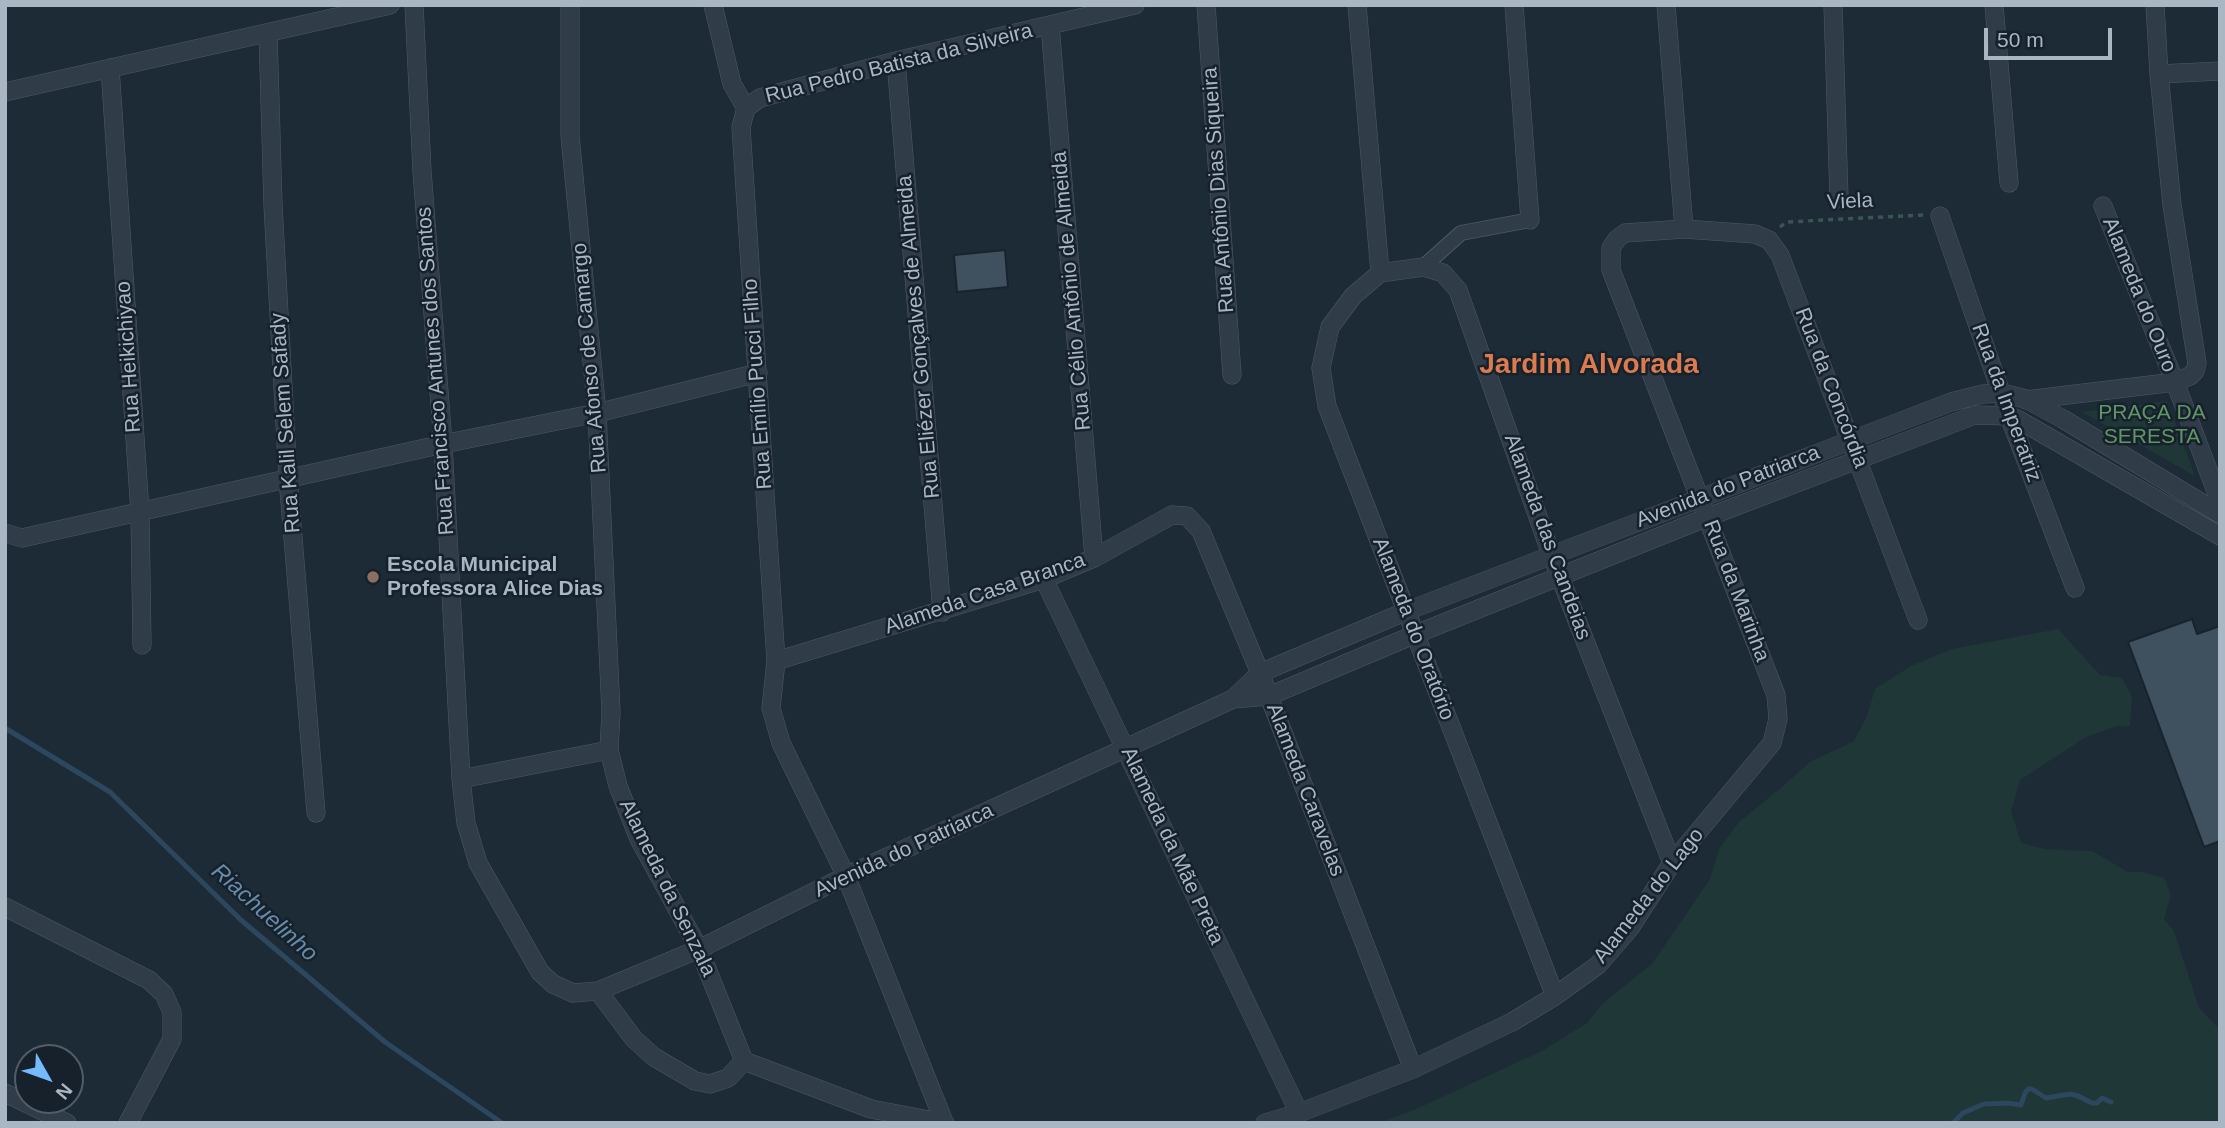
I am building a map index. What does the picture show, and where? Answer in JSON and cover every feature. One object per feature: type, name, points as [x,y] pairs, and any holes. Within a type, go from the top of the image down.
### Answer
[{"type":"street","points":[[5,92],[390,5]]},
{"type":"street","name":"Rua Francisco Antunes dos Santos","points":[[414,5],[422,172],[443,444],[461,779],[466,823],[478,863],[540,972],[553,984],[573,993]]},
{"type":"street","name":"Rua Afonso de Camargo","points":[[570,5],[570,136],[597,413],[611,712]]},
{"type":"street","points":[[713,5],[732,84],[746,108]]},
{"type":"street","name":"Rua Pedro Batista da Silveira","points":[[746,108],[760,98],[896,61],[1135,5]]},
{"type":"street","name":"Rua Antônio Dias Siqueira","points":[[1206,5],[1232,375]]},
{"type":"street","points":[[1357,5],[1380,274],[1423,267],[1461,233],[1530,220],[1514,5]]},
{"type":"street","points":[[1667,5],[1684,229],[1755,234],[1769,240]]},
{"type":"street","points":[[1833,5],[1839,198]]},
{"type":"street","points":[[1994,5],[2009,183]]},
{"type":"street","points":[[2155,5],[2172,205],[2197,363],[2195,371],[2175,383],[2026,399],[2014,418],[2220,536]]},
{"type":"street","name":"Rua Célio Antônio de Almeida","points":[[1050,25],[1094,558]]},
{"type":"street","name":"Rua Kalil Selem Safady","points":[[268,33],[273,205],[288,478],[316,813]]},
{"type":"street","name":"Rua Eliézer Gonçalves de Almeida","points":[[896,61],[942,612]]},
{"type":"street","name":"Rua Heikichiyao","points":[[110,68],[140,512],[142,645]]},
{"type":"street","points":[[2159,74],[2220,71]]},
{"type":"street","name":"Rua Emílio Pucci Filho","points":[[746,108],[741,127],[776,661],[771,708],[780,743],[846,876],[944,1123]]},
{"type":"street","name":"Alameda do Ouro","points":[[2103,206],[2220,502]]},
{"type":"street","name":"Rua da Imperatriz","points":[[1940,216],[2075,589]]},
{"type":"street","name":"Rua da Marinha","points":[[1684,229],[1625,233],[1616,239],[1611,248],[1611,270],[1776,695]]},
{"type":"street","name":"Rua da Concórdia","points":[[1769,240],[1780,255],[1918,620]]},
{"type":"street","name":"Alameda das Candeias","points":[[1423,267],[1443,273],[1458,290],[1551,554],[1672,863]]},
{"type":"street","name":"Alameda do Oratório","points":[[1380,274],[1353,296],[1330,327],[1321,369],[1327,406],[1555,996]]},
{"type":"street","points":[[5,533],[22,538],[443,444],[597,413],[758,373]]},
{"type":"street","name":"Avenida do Patriarca","points":[[573,993],[598,991],[699,949],[846,876],[1233,699],[1260,673],[1551,554],[1951,402],[1983,394],[2002,393],[2026,399],[2220,514]]},
{"type":"street","name":"Avenida do Patriarca","points":[[1233,699],[1269,696],[1708,517],[1975,415],[2014,418]]},
{"type":"street","name":"Alameda Casa Branca","points":[[776,661],[1044,579],[1094,558],[1172,515],[1187,516]]},
{"type":"street","name":"Alameda Caravelas","points":[[1187,516],[1201,531],[1260,673],[1413,1069]]},
{"type":"street","name":"Alameda da Mãe Preta","points":[[1044,579],[1298,1113]]},
{"type":"street","name":"Alameda do Lago","points":[[1265,1123],[1413,1069],[1512,1022],[1598,965],[1630,928],[1672,863],[1772,743],[1779,719],[1776,695]]},
{"type":"street","name":"Alameda da Senzala","points":[[611,712],[609,750],[618,786],[639,839],[699,949],[744,1061]]},
{"type":"street","points":[[461,779],[609,750]]},
{"type":"street","points":[[5,907],[149,980],[164,994],[172,1012],[172,1039],[128,1123]]},
{"type":"street","points":[[598,991],[634,1039],[654,1057],[695,1081],[710,1084],[728,1078],[744,1061],[871,1109],[944,1123]]},
{"type":"street","points":[[5,1093],[67,1123]]},
{"type":"path","name":"Viela","points":[[1769,240],[1786,222],[1940,216]]},
{"type":"green space","name":"PRAÇA DA SERESTA","points":[[2167,401],[2195,476],[2082,412]]},
{"type":"green space","points":[[2058,629],[2100,675],[2122,678],[2132,697],[2130,726],[2116,726],[2086,737],[2020,780],[2011,811],[2021,843],[2044,849],[2092,851],[2128,872],[2142,872],[2164,878],[2171,895],[2164,919],[2174,931],[2199,1008],[2220,1030],[2220,1123],[1379,1123],[1416,1109],[1542,1051],[1587,1023],[1602,1004],[1652,964],[1710,879],[1719,849],[1739,822],[1810,762],[1854,741],[1867,716],[1875,689],[1911,666],[1952,649]]},
{"type":"building","points":[[1005,250],[1008,287],[957,292],[954,255]]},
{"type":"building","points":[[2192,619],[2197,634],[2220,626],[2220,841],[2204,847],[2128,642]]},
{"type":"waterway","name":"Riachuelinho","points":[[5,728],[110,792],[241,920],[385,1042],[502,1123]]},
{"type":"waterway","name":"Riachuelinho","points":[[1953,1123],[1963,1113],[1984,1104],[2021,1105],[2028,1089],[2046,1098],[2070,1094],[2092,1103],[2097,1103],[2102,1098],[2111,1102]]},
{"type":"place","name":"Escola Municipal Professora Alice Dias","points":[[373,577]]},
{"type":"district","name":"Jardim Alvorada","points":[[1589,365]]}]
